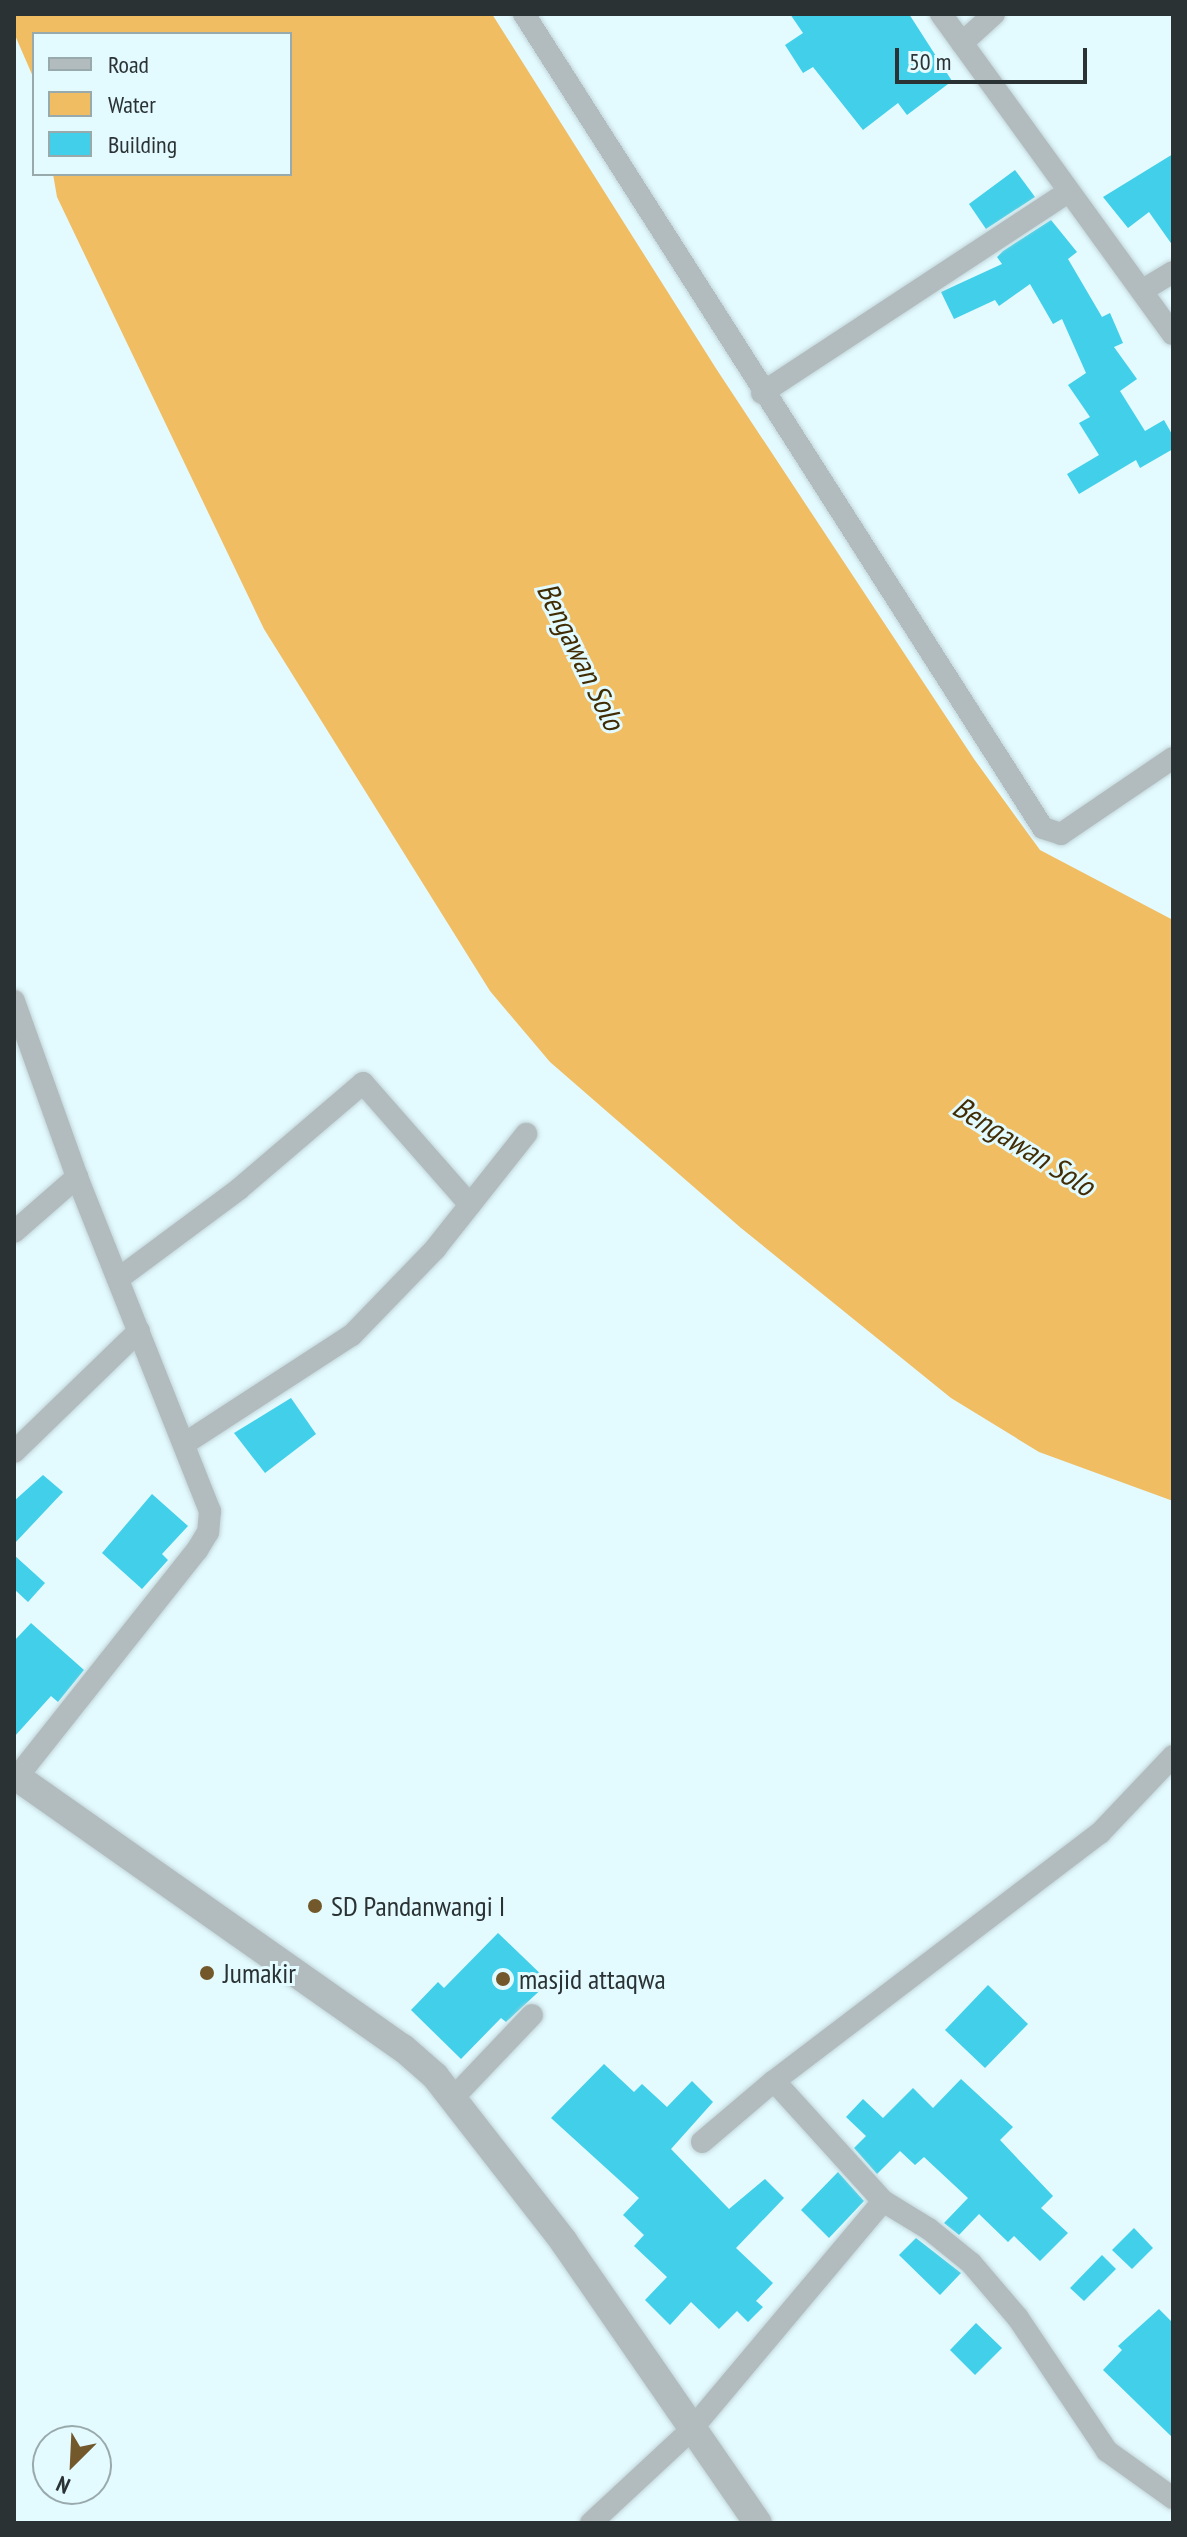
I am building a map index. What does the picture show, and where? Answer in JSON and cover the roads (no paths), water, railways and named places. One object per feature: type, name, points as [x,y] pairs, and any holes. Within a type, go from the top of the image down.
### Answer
[{"type":"street","points":[[524,14],[762,393],[1043,828],[1061,834],[1173,758]]},
{"type":"street","points":[[941,14],[1173,334]]},
{"type":"street","points":[[962,43],[994,14]]},
{"type":"street","points":[[762,393],[1069,191]]},
{"type":"street","points":[[1143,290],[1173,272]]},
{"type":"street","points":[[14,1001],[77,1177],[210,1511],[208,1532],[16,1776],[403,2048],[454,2097],[564,2242],[758,2523]]},
{"type":"street","points":[[118,1279],[239,1189],[363,1083],[470,1205]]},
{"type":"street","points":[[184,1444],[352,1335],[390,1299],[526,1134]]},
{"type":"street","points":[[14,1232],[77,1177]]},
{"type":"street","points":[[14,1452],[139,1331]]},
{"type":"street","points":[[702,2142],[774,2081],[1100,1833],[1173,1756]]},
{"type":"street","points":[[454,2097],[532,2015]]},
{"type":"street","points":[[774,2081],[883,2201],[929,2229],[971,2263],[1018,2318],[1107,2451],[1173,2498]]},
{"type":"street","points":[[591,2523],[691,2430],[883,2201]]},
{"type":"water","name":"Bengawan Solo","points":[[14,14],[492,14],[717,370],[974,759],[1040,850],[1173,920],[1173,1501],[1039,1452],[951,1398],[741,1228],[550,1062],[490,991],[264,629],[57,197],[53,176],[292,176],[292,32],[32,32],[32,74],[14,33]]},
{"type":"place","name":"SD Pandanwangi I","points":[[315,1906]]},
{"type":"place","name":"Jumakir","points":[[207,1973]]},
{"type":"place","name":"masjid attaqwa","points":[[503,1979]]}]
